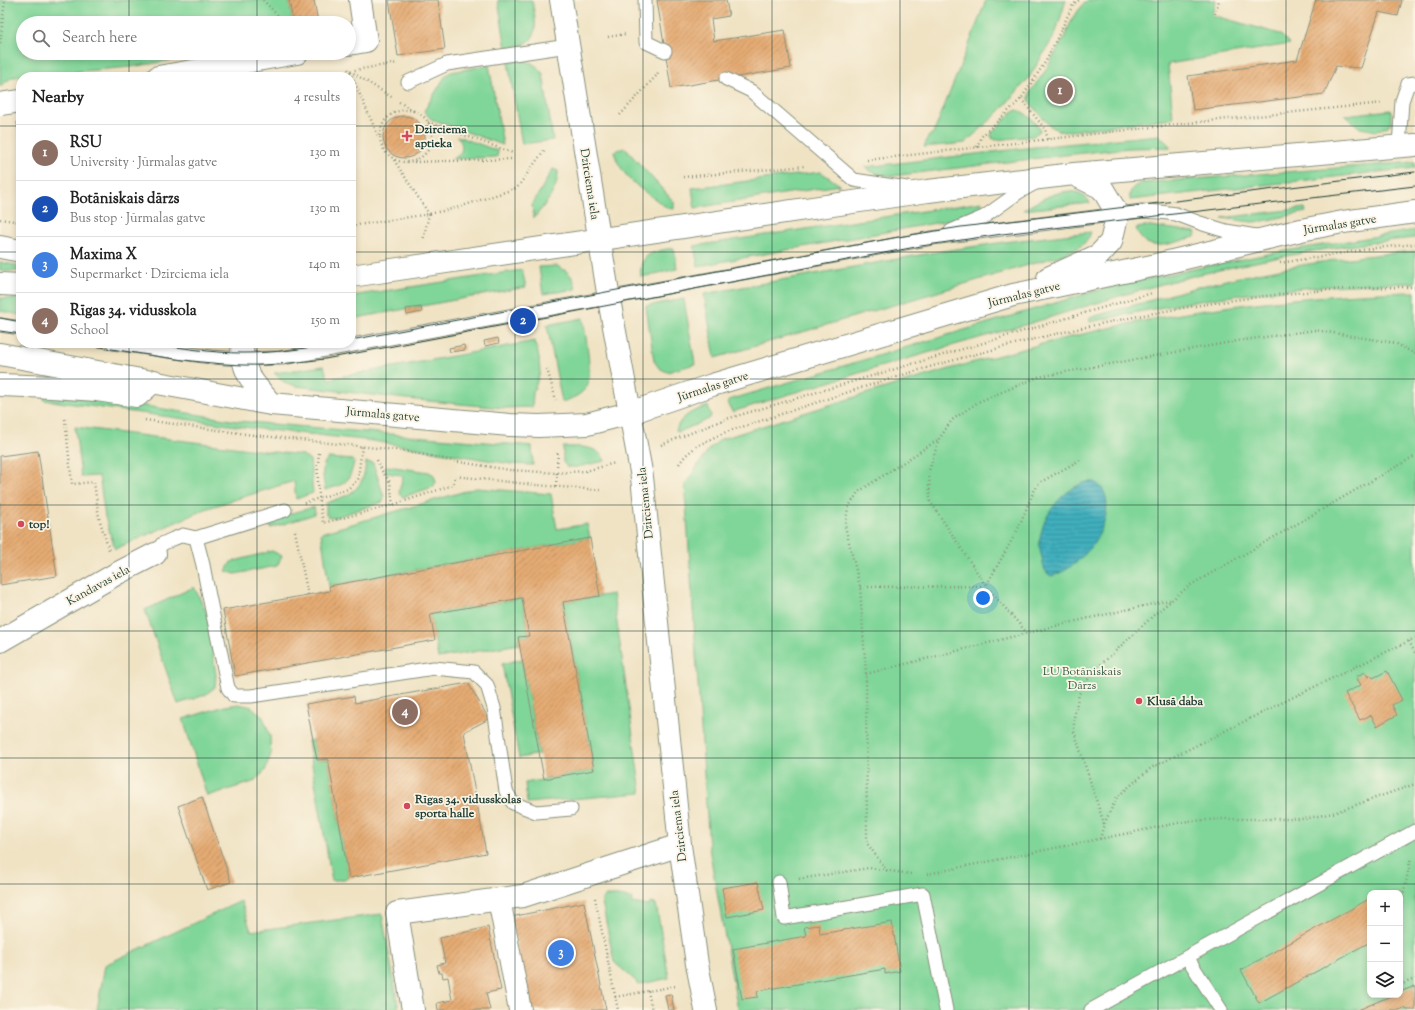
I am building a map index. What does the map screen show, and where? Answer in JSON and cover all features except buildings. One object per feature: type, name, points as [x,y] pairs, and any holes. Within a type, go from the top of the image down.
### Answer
[{"type":"main road","points":[[356,43],[366,41],[360,0]]},
{"type":"main road","name":"Dzirciema iela","points":[[561,0],[599,240],[642,477],[680,845],[697,964],[706,1010]]},
{"type":"main road","points":[[187,72],[256,60]]},
{"type":"main road","points":[[0,104],[16,102]]},
{"type":"main road","points":[[356,275],[928,191],[1051,176],[1407,145]]},
{"type":"main road","points":[[1013,295],[1099,255],[1111,242],[1116,221],[1114,208],[1102,188],[1074,174]]},
{"type":"main road","name":"Jūrmalas gatve","points":[[0,354],[154,381],[271,404],[510,425],[539,426],[587,424],[630,413],[712,385],[1013,295],[1152,266],[1301,230],[1343,222],[1415,212]]},
{"type":"main road","points":[[0,247],[16,250]]},
{"type":"main road","points":[[0,284],[16,285]]},
{"type":"main road","points":[[243,351],[248,376],[271,404]]},
{"type":"main road","points":[[0,385],[82,389],[137,396],[154,381]]},
{"type":"main road","name":"Kandavas iela","points":[[0,641],[116,574],[155,554]]},
{"type":"main road","points":[[413,1010],[397,913],[523,896],[680,845]]},
{"type":"main road","points":[[499,899],[520,1010]]},
{"type":"lane","points":[[645,0],[646,42],[665,51]]},
{"type":"lane","points":[[408,82],[447,64],[568,46]]},
{"type":"lane","points":[[726,79],[751,91],[854,180],[928,191]]},
{"type":"lane","points":[[1407,145],[1402,101],[1408,84],[1415,83]]},
{"type":"lane","points":[[932,238],[984,217],[1025,189],[1051,176]]},
{"type":"lane","points":[[356,344],[932,238],[1114,214],[1142,211],[1176,214],[1226,231],[1270,238]]},
{"type":"lane","points":[[0,324],[16,327]]},
{"type":"lane","points":[[148,348],[204,356],[243,351],[282,358],[336,348]]},
{"type":"lane","name":"Kandavas iela","points":[[155,554],[162,544],[183,535],[196,538],[285,510]]},
{"type":"lane","points":[[196,538],[204,565],[228,688],[234,696],[250,696],[434,668],[474,672],[487,685],[494,708],[506,791],[513,804],[536,812],[571,809]]},
{"type":"lane","points":[[1091,1010],[1415,831]]},
{"type":"lane","points":[[779,882],[784,918],[923,894],[946,1010]]},
{"type":"lane","points":[[1187,957],[1221,1010]]},
{"type":"path","points":[[0,43],[5,0]]},
{"type":"path","points":[[263,0],[278,16]]},
{"type":"path","points":[[1073,0],[1073,5]]},
{"type":"path","points":[[978,147],[981,137],[1021,100],[1046,61],[1073,5],[1079,0]]},
{"type":"path","points":[[1215,14],[1219,0]]},
{"type":"path","points":[[620,115],[657,75],[665,51]]},
{"type":"path","points":[[356,75],[422,116],[428,122],[432,130],[430,146],[420,159],[412,162]]},
{"type":"path","points":[[356,85],[380,139],[382,147],[387,155],[394,160],[429,214]]},
{"type":"path","points":[[1021,100],[1045,129],[1048,140]]},
{"type":"path","points":[[682,177],[835,163],[1180,124],[1402,101]]},
{"type":"path","points":[[380,139],[380,130],[384,122],[390,116],[402,111],[415,112]]},
{"type":"path","points":[[428,122],[514,153]]},
{"type":"path","points":[[356,225],[429,214],[456,208],[517,188],[545,149]]},
{"type":"path","points":[[394,160],[412,162],[514,159]]},
{"type":"path","points":[[0,219],[16,221]]},
{"type":"path","points":[[1274,264],[1374,248],[1415,244]]},
{"type":"path","points":[[679,464],[684,457],[702,443],[726,432],[925,368],[1082,327],[1242,299],[1308,292],[1415,287]]},
{"type":"path","points":[[674,440],[723,420],[1159,291]]},
{"type":"path","points":[[1027,634],[986,586],[930,501],[929,472],[939,439],[952,420],[978,402],[1038,377],[1236,341],[1315,330],[1395,343],[1415,354]]},
{"type":"path","points":[[65,419],[72,484],[94,482],[99,518],[116,574]]},
{"type":"path","points":[[138,419],[253,435],[406,452],[510,470],[561,473],[586,472],[608,466]]},
{"type":"path","points":[[888,871],[867,842],[866,674],[860,587],[844,526],[848,508],[858,492],[939,439]]},
{"type":"path","points":[[285,510],[348,489],[358,479],[362,446]]},
{"type":"path","points":[[319,453],[319,498],[323,523],[393,505],[453,485],[455,476],[600,490]]},
{"type":"path","points":[[1104,824],[1074,731],[1074,717],[1079,694],[1092,673],[1156,613],[1189,586],[1415,456]]},
{"type":"path","points":[[377,460],[382,472],[390,482],[393,505]]},
{"type":"path","points":[[986,586],[1018,531],[1033,493],[1039,483],[1080,460]]},
{"type":"path","points":[[295,531],[308,595]]},
{"type":"path","points":[[860,587],[986,586]]},
{"type":"path","points":[[866,674],[1172,600]]},
{"type":"path","points":[[1100,838],[1104,824],[1117,797],[1151,768],[1415,638]]},
{"type":"path","points":[[1409,641],[1415,653]]},
{"type":"path","points":[[779,882],[868,868],[919,875],[1188,821],[1223,819],[1304,819],[1333,813],[1415,784]]},
{"type":"path","points":[[1403,896],[1412,850]]},
{"type":"path","points":[[590,874],[618,1010]]},
{"type":"path","points":[[919,875],[923,894]]},
{"type":"path","points":[[1403,984],[1415,979]]},
{"type":"path","points":[[615,997],[677,986]]},
{"type":"path","points":[[648,991],[652,1010]]},
{"type":"green space","points":[[0,0],[289,0],[292,16],[16,16],[16,60],[174,60],[131,67],[72,72],[16,72],[16,77],[12,77],[0,87]]},
{"type":"green space","points":[[498,0],[532,0],[535,26],[532,38],[528,42],[522,45],[506,48]]},
{"type":"green space","points":[[986,0],[1066,0],[1055,35],[1028,79],[997,114],[965,143],[924,147],[928,137],[934,132]]},
{"type":"green space","points":[[1087,0],[1216,0],[1212,15],[1280,34],[1290,44],[1168,64],[1173,118],[1063,132],[1051,127],[1031,104],[1029,99],[1030,92],[1044,73],[1064,38],[1073,17]]},
{"type":"green space","points":[[521,60],[534,64],[543,74],[553,140],[522,144],[508,62]]},
{"type":"green space","points":[[489,65],[503,145],[431,119],[424,111],[446,75],[451,72]]},
{"type":"green space","points":[[1017,110],[1031,118],[1040,131],[1033,136],[996,140],[992,138],[991,134],[1012,112]]},
{"type":"green space","points":[[1391,110],[1391,121],[1388,126],[1377,131],[1360,128],[1345,115]]},
{"type":"green space","points":[[1159,135],[1171,147],[1129,148],[892,176],[875,173],[865,167],[1035,147]]},
{"type":"green space","points":[[457,136],[498,151],[497,157],[452,159],[459,155],[462,149],[460,139]]},
{"type":"green space","points":[[625,148],[674,202],[674,209],[667,207],[649,195],[636,185],[625,173],[616,159],[614,151]]},
{"type":"green space","points":[[1415,162],[1415,168],[1130,200],[1132,189],[1141,183]]},
{"type":"green space","points":[[553,169],[558,171],[554,191],[534,218],[532,205]]},
{"type":"green space","points":[[821,172],[840,185],[695,208],[692,188]]},
{"type":"green space","points":[[1070,191],[1082,194],[1090,203],[1023,210],[1052,195]]},
{"type":"green space","points":[[982,202],[980,207],[955,218],[941,222],[698,266],[694,246]]},
{"type":"green space","points":[[1305,208],[1306,212],[1263,221],[1252,222],[1222,218]]},
{"type":"green space","points":[[1150,226],[1195,232],[1196,234],[1195,237],[1169,244],[1153,245],[1140,237],[1136,228]]},
{"type":"green space","points":[[1415,230],[1415,238],[1366,243],[1292,255],[1171,282],[732,412],[728,402],[729,400],[1102,289],[1273,253]]},
{"type":"green space","points":[[1091,232],[1083,244],[1062,255],[715,358],[704,294],[936,252]]},
{"type":"green space","points":[[674,248],[677,269],[641,277],[642,263],[645,258],[654,252]]},
{"type":"green space","points":[[1415,251],[1415,283],[1300,288],[1187,303],[1090,322],[1089,318],[1197,287],[1278,269],[1333,260]]},
{"type":"green space","points":[[0,262],[16,265],[16,271],[0,271]]},
{"type":"green space","points":[[557,266],[570,274],[576,289],[543,294],[539,267]]},
{"type":"green space","points":[[522,270],[526,287],[356,318],[356,295]]},
{"type":"green space","name":"LU Botāniskais Dārzs","points":[[1415,292],[1415,1010],[738,1010],[709,848],[686,504],[685,484],[709,449],[721,439],[862,395],[950,369],[1083,334],[1206,310],[1289,299]]},
{"type":"green space","points":[[0,298],[16,299],[16,314],[0,311]]},
{"type":"green space","points":[[684,299],[695,364],[667,372],[659,368],[654,361],[646,306]]},
{"type":"green space","points":[[583,318],[588,353],[589,380],[587,386],[582,392],[573,398],[562,402],[547,325]]},
{"type":"green space","points":[[535,341],[539,358],[540,373],[533,393],[532,407],[504,408],[406,399],[296,386],[284,382],[274,373],[324,366],[328,379]]},
{"type":"green space","points":[[44,395],[115,401],[237,421],[532,446],[533,465],[511,464],[373,441],[251,428],[44,400]]},
{"type":"green space","points":[[708,406],[711,416],[709,419],[679,432],[676,431],[684,417]]},
{"type":"green space","points":[[75,427],[303,455],[310,460],[313,493],[296,499],[294,481],[208,508],[115,549],[105,517],[99,476],[81,477]]},
{"type":"green space","points":[[563,447],[581,447],[592,449],[602,456],[605,461],[577,467],[567,467],[563,462]]},
{"type":"green space","points":[[329,458],[352,460],[354,462],[350,475],[345,482],[325,490],[323,468],[324,464]]},
{"type":"green space","points":[[366,462],[373,463],[384,497],[383,502],[333,518],[328,517],[326,515],[326,503],[343,497],[355,490],[362,479]]},
{"type":"green space","points":[[387,466],[429,472],[434,475],[436,482],[433,487],[403,497],[400,495],[399,491],[403,478],[401,475],[387,473],[384,468]]},
{"type":"green space","points":[[476,488],[551,494],[557,529],[587,524],[590,538],[329,586],[321,533]]},
{"type":"green space","points":[[314,507],[315,513],[312,515],[271,528],[268,525],[268,522],[271,519]]},
{"type":"green space","points":[[272,551],[282,556],[277,566],[235,574],[226,571],[231,562]]},
{"type":"green space","points":[[194,587],[207,613],[216,675],[215,687],[205,695],[178,704],[145,610]]},
{"type":"green space","points":[[613,594],[641,793],[527,803],[525,783],[594,770],[563,602]]},
{"type":"green space","points":[[522,598],[529,636],[518,637],[519,644],[438,658],[430,614]]},
{"type":"green space","points":[[522,659],[539,754],[519,758],[502,664]]},
{"type":"green space","points":[[239,704],[252,707],[263,717],[270,736],[271,754],[265,771],[253,782],[207,796],[183,719],[225,706]]},
{"type":"green space","points":[[313,740],[317,760],[328,759],[349,878],[332,881],[308,741]]},
{"type":"green space","points":[[606,896],[620,896],[632,899],[632,903],[649,906],[650,903],[656,904],[669,978],[638,985],[636,983],[637,982],[614,962],[602,902],[602,899]]},
{"type":"green space","points":[[241,901],[251,931],[382,914],[399,1010],[97,1010],[105,965]]},
{"type":"water","points":[[1091,481],[1100,486],[1105,493],[1107,502],[1104,521],[1100,531],[1091,547],[1078,561],[1063,572],[1051,576],[1044,568],[1040,548],[1042,529],[1051,511],[1064,495],[1081,484]]},
{"type":"tram line","points":[[356,339],[904,236],[961,227],[1415,172]]},
{"type":"tram line","points":[[106,348],[159,357],[222,364],[284,364],[325,359],[921,246],[1002,234],[1415,186]]},
{"type":"tram line","points":[[0,318],[16,321]]},
{"type":"tram line","points":[[0,331],[16,333]]},
{"type":"tram line","points":[[186,348],[231,353],[266,352],[304,348]]},
{"type":"place","name":"RSU","points":[[1060,91]]},
{"type":"place","name":"Dzirciema aptieka","points":[[407,136]]},
{"type":"place","name":"Botāniskais dārzs","points":[[523,321]]},
{"type":"place","name":"top!","points":[[21,524]]},
{"type":"place","name":"Klusā daba","points":[[1139,701]]},
{"type":"place","name":"Rīgas 34. vidusskola","points":[[405,712]]},
{"type":"place","name":"Rīgas 34. vidusskolas sporta halle","points":[[407,806]]},
{"type":"place","name":"Maxima X","points":[[561,953]]}]
